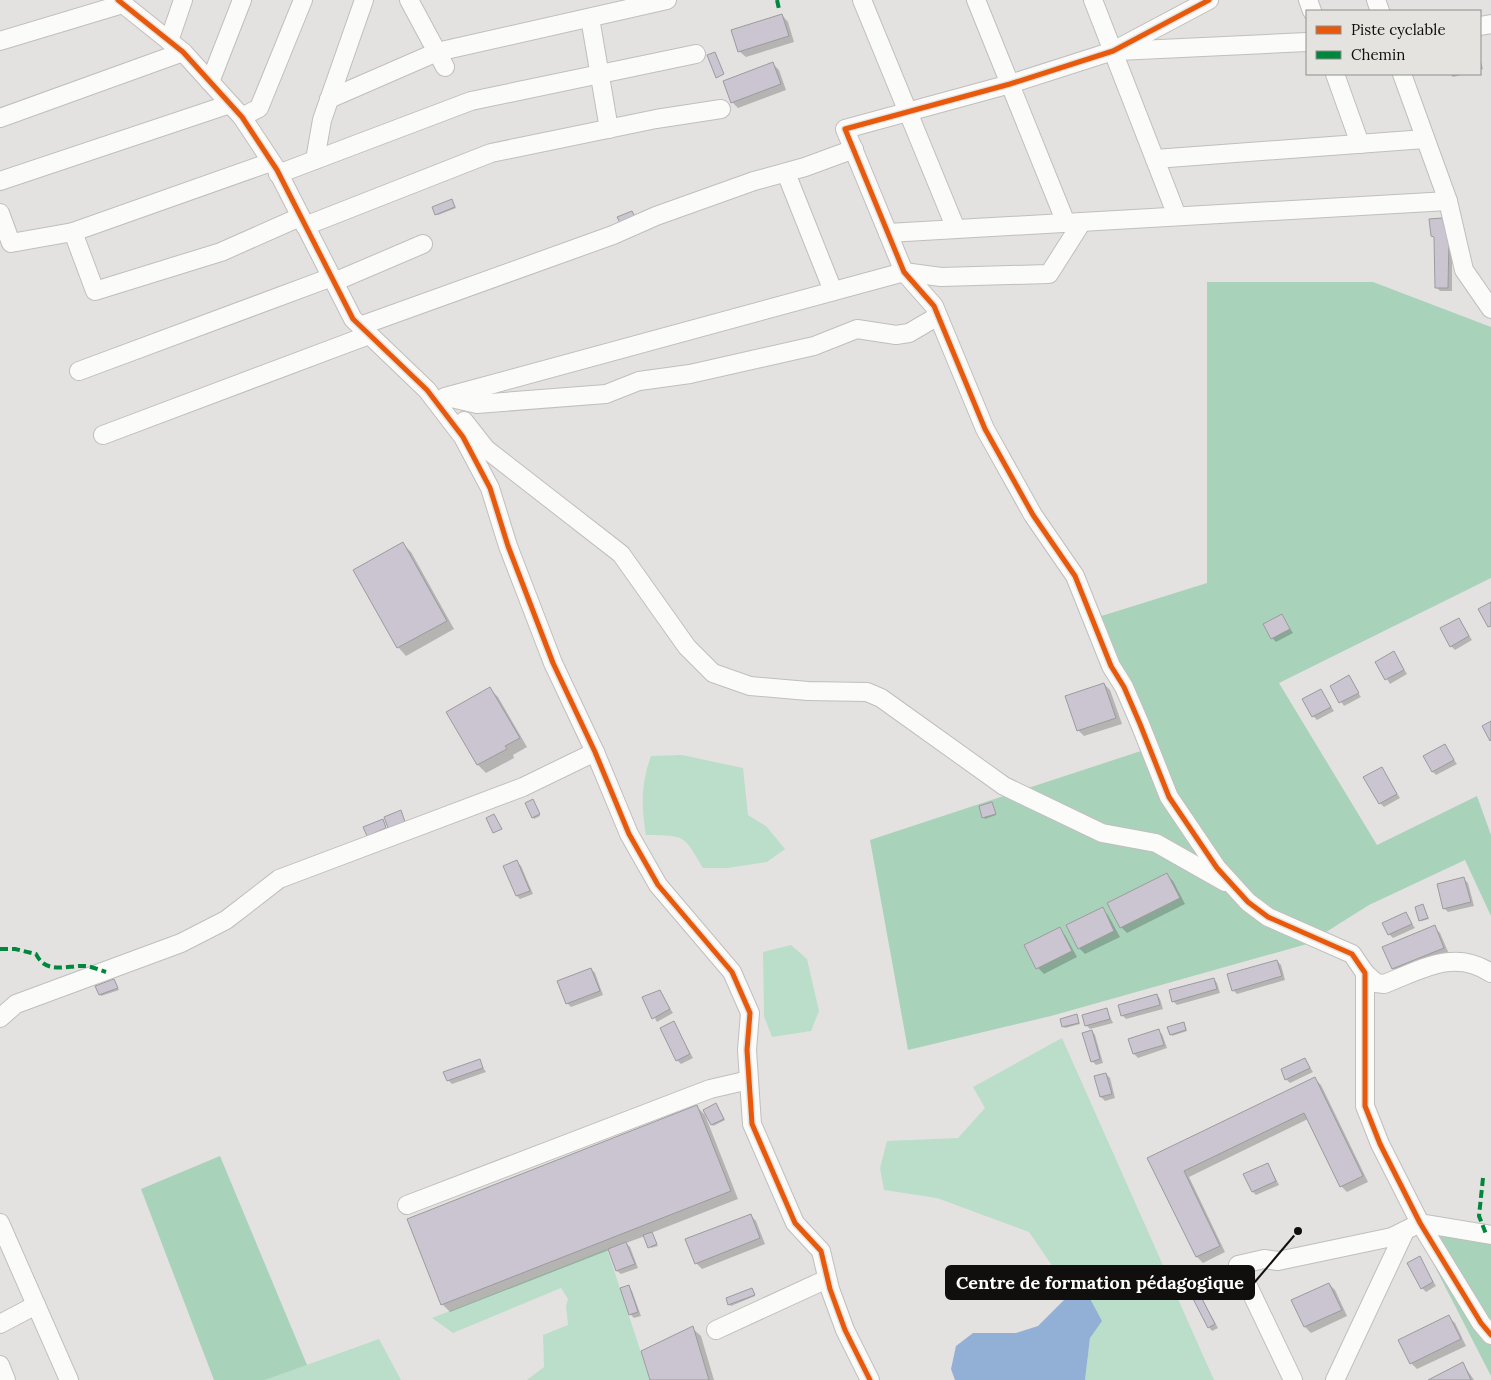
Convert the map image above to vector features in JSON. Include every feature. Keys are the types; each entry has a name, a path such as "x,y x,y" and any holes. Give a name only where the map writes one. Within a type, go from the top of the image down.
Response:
{"street":[{"path":"176,46 183,0"},
{"path":"210,82 242,0"},
{"path":"0,182 236,110 259,108 303,0"},
{"path":"315,160 322,120 364,0"},
{"path":"409,0 441,59"},
{"path":"329,99 441,59 590,18 667,0"},
{"path":"862,0 956,229"},
{"path":"976,0 1010,84 1074,222"},
{"path":"1093,0 1177,216"},
{"path":"1209,0 1113,51 1010,84 845,129 904,272 934,306 985,430 1033,515 1074,576 1111,666 1124,687 1140,724 1169,797 1217,868 1248,902 1268,918 1352,954 1365,973 1376,983 1384,984 1446,961 1461,960 1482,967 1491,973"},
{"path":"0,41 122,1 176,46 236,110 274,168 353,319 427,390 463,437 490,488 508,546 554,663 595,752 629,834 658,885 732,972 750,1013 747,1050 752,1124 795,1224 820,1251 827,1279 845,1330 870,1380"},
{"path":"590,18 609,129"},
{"path":"1113,51 1306,42"},
{"path":"0,118 176,46"},
{"path":"0,213 11,243 73,232 274,168 315,160 471,101 696,54"},
{"path":"1335,75 1360,144"},
{"path":"1402,75 1448,201 1464,270 1491,309"},
{"path":"73,232 95,290 221,252 491,154 609,129 721,109"},
{"path":"1155,159 1426,139"},
{"path":"103,435 364,330 613,235 656,216 754,181 786,173 854,149"},
{"path":"786,173 833,291"},
{"path":"888,233 1448,201"},
{"path":"445,397 904,272 941,277 1049,274 1074,222"},
{"path":"80,371 333,280 423,244"},
{"path":"445,397 484,404 606,394 639,381 690,374 814,346 857,329 896,335 909,333 938,316"},
{"path":"382,348 427,377 486,449 621,554 687,647 713,673 750,686 808,691 867,692 881,698 1004,786 1102,833 1156,843 1234,888"},
{"path":"0,1018 16,1004 181,943 226,920 279,879 523,787 595,752"},
{"path":"1365,973 1365,1106 1413,1227 1491,1335"},
{"path":"407,1205 710,1089 749,1080"},
{"path":"0,1223 69,1380"},
{"path":"1293,1380 1238,1265 1264,1258 1279,1248 1395,1227 1491,1235"},
{"path":"1335,1380 1413,1227"},
{"path":"716,1330 827,1279"},
{"path":"0,1324 36,1305"},
{"path":"0,1365 6,1380"}],"green space":[{"path":"1207,282 1373,282 1491,327 1491,578 1279,683 1377,845 1477,796 1491,835 1491,916 1465,860 1369,905 1307,944 1051,1016 908,1050 870,840 1150,748 1092,619 1207,583"},
{"path":"682,755 743,768 748,815 767,827 785,849 767,862 727,868 703,868 687,843 682,839 669,836 646,835 643,795 645,776 651,756"},
{"path":"791,945 807,959 819,1011 811,1031 772,1037 764,1016 763,952"},
{"path":"1062,1038 1214,1380 1085,1380 1090,1338 1088,1295 1053,1267 1029,1232 937,1198 884,1190 880,1168 887,1141 958,1138 985,1108 973,1087"},
{"path":"220,1156 307,1365 265,1380 214,1380 141,1189"},
{"path":"1414,1226 1491,1235 1491,1376"},
{"path":"607,1249 650,1380 527,1380 544,1367 543,1335 568,1325 566,1306 568,1299 561,1288 453,1333 432,1318"},
{"path":"379,1339 401,1380 265,1380"}],"water":[{"path":"1088,1295 1102,1321 1090,1338 1085,1380 955,1380 951,1369 956,1346 973,1333 1016,1333 1038,1326 1068,1296"}],"building":[{"path":"782,14 789,36 738,52 731,30"},
{"path":"715,52 724,74 716,78 707,55"},
{"path":"773,62 781,84 731,103 723,81"},
{"path":"452,199 455,207 435,215 432,207"},
{"path":"632,211 636,219 621,225 617,217"},
{"path":"1442,218 1449,241 1448,288 1435,288 1434,237 1431,236 1429,219"},
{"path":"403,542 447,621 397,648 353,570"},
{"path":"1491,602 1491,626 1488,627 1478,609"},
{"path":"1282,614 1290,629 1271,639 1263,624"},
{"path":"1459,618 1469,636 1450,647 1440,628"},
{"path":"1394,651 1404,670 1385,680 1375,662"},
{"path":"1349,675 1359,693 1339,703 1330,686"},
{"path":"1104,683 1116,718 1077,731 1065,696"},
{"path":"490,687 520,738 505,746 507,749 477,765 446,712"},
{"path":"1321,689 1331,707 1312,717 1302,699"},
{"path":"1491,721 1491,740 1490,741 1482,726"},
{"path":"1445,744 1454,760 1432,772 1423,756"},
{"path":"1382,767 1397,794 1379,804 1363,777"},
{"path":"533,799 540,814 532,818 525,803"},
{"path":"992,802 996,814 982,818 979,806"},
{"path":"401,810 405,822 388,828 384,817"},
{"path":"494,814 502,829 493,833 486,818"},
{"path":"383,819 386,828 367,836 363,827"},
{"path":"517,860 530,891 516,896 503,866"},
{"path":"1167,873 1180,898 1120,928 1107,903"},
{"path":"1464,877 1471,902 1443,909 1437,884"},
{"path":"1423,904 1428,918 1419,921 1415,907"},
{"path":"1103,907 1114,931 1078,949 1066,925"},
{"path":"1406,912 1412,924 1388,935 1382,923"},
{"path":"1435,925 1444,948 1392,969 1382,947"},
{"path":"1060,927 1072,951 1036,969 1024,945"},
{"path":"1277,960 1282,976 1232,991 1227,974"},
{"path":"591,968 600,991 566,1004 557,981"},
{"path":"1214,978 1217,989 1172,1002 1169,990"},
{"path":"114,979 118,988 99,995 95,986"},
{"path":"660,990 670,1009 652,1019 642,997"},
{"path":"1157,994 1160,1005 1121,1016 1118,1005"},
{"path":"1107,1008 1110,1019 1085,1026 1082,1015"},
{"path":"1077,1014 1079,1023 1062,1027 1060,1019"},
{"path":"674,1021 690,1054 676,1061 660,1028"},
{"path":"1184,1022 1186,1030 1170,1035 1167,1027"},
{"path":"1159,1029 1164,1045 1133,1054 1128,1039"},
{"path":"1092,1030 1100,1059 1091,1062 1082,1033"},
{"path":"1305,1058 1310,1068 1285,1080 1281,1069"},
{"path":"480,1059 483,1068 447,1081 443,1072"},
{"path":"1106,1073 1112,1094 1100,1097 1094,1076"},
{"path":"1315,1077 1363,1176 1340,1187 1304,1113 1184,1171 1220,1246 1196,1257 1147,1158"},
{"path":"716,1103 724,1119 711,1125 703,1110"},
{"path":"697,1105 731,1191 441,1305 407,1219"},
{"path":"1268,1163 1276,1181 1252,1192 1243,1174"},
{"path":"751,1214 760,1238 695,1264 685,1239"},
{"path":"652,1232 657,1244 648,1248 643,1235"},
{"path":"626,1242 635,1264 616,1271 608,1249"},
{"path":"1420,1256 1433,1282 1421,1289 1407,1263"},
{"path":"1329,1283 1342,1310 1304,1327 1291,1300"},
{"path":"629,1285 638,1312 629,1315 620,1288"},
{"path":"1196,1287 1215,1324 1208,1328 1189,1291"},
{"path":"752,1288 755,1295 728,1305 726,1298"},
{"path":"1449,1315 1461,1339 1410,1364 1398,1340"},
{"path":"693,1326 709,1380 650,1380 641,1351"},
{"path":"1463,1362 1471,1380 1428,1380"}],"marked path":[{"path":"777,0 779,9"},
{"path":"0,949 15,949 36,954 40,961 51,967 86,966 106,972"},
{"path":"1483,1178 1479,1216 1486,1234"}],"cycle path":[{"path":"118,0 183,52 242,117 277,170 353,319 427,390 463,437 490,488 508,546 553,663 595,752 629,834 658,885 732,972 750,1013 747,1050 752,1124 795,1223 821,1251 830,1289 845,1330 870,1380"},
{"path":"1209,0 1113,51 1010,84 845,129 904,272 934,306 985,429 1033,515 1075,576 1111,666 1124,687 1169,797 1217,868 1248,902 1268,917 1352,954 1365,973 1365,1106 1380,1144 1420,1223 1481,1323 1491,1335"}],"place":[{"name":"Centre de formation pédagogique","path":"1298,1231"}]}
